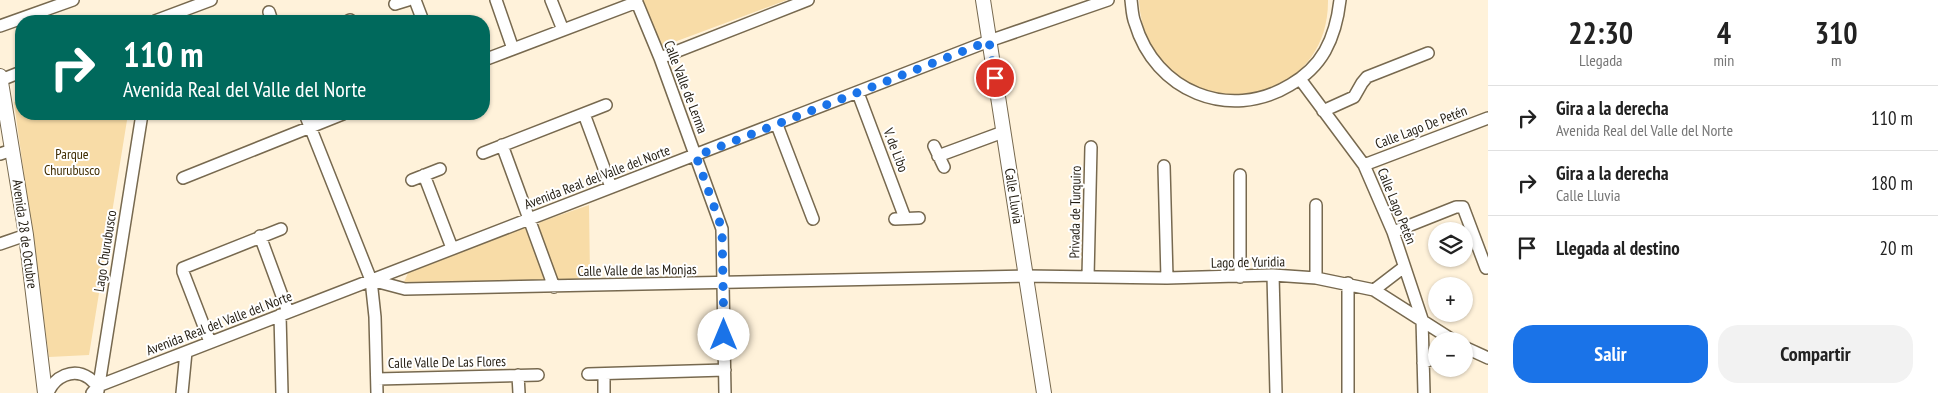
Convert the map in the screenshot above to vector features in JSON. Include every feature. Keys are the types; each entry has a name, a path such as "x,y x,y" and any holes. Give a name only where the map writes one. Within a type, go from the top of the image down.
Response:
{"street":[{"path":"31,15 73,0"},
{"path":"171,15 210,0"},
{"path":"395,4 408,0"},
{"path":"415,0 421,15"},
{"path":"496,0 513,49"},
{"path":"551,0 563,30"},
{"path":"660,58 808,0"},
{"name":"Calle Lluvia","path":"982,0 1044,393"},
{"name":"Avenida Real del Valle del Norte","path":"96,391 210,342 529,218 777,125 989,41 1108,0"},
{"path":"1132,0 1134,21 1140,38 1158,67 1178,84 1201,96 1227,101 1253,100 1278,93 1300,80 1324,52 1338,18 1340,0"},
{"path":"490,58 636,1"},
{"name":"Calle Valle de Lerma","path":"636,1 660,58 722,229 725,393"},
{"path":"0,26 15,21"},
{"path":"1323,111 1354,98 1367,77 1428,53"},
{"path":"1,80 15,74"},
{"name":"Avenida 28 de Octubre","path":"0,76 6,152 26,235 47,393"},
{"name":"Calle Lago Petén","path":"1300,80 1364,165 1393,232 1422,319 1424,393"},
{"name":"V. de Libo","path":"858,93 900,219 919,218"},
{"path":"483,153 606,106"},
{"path":"584,114 611,187"},
{"name":"Calle Lago De Petén","path":"1364,165 1488,118"},
{"name":"Lago Churubusco","path":"96,391 141,120"},
{"path":"308,120 370,280 375,317 377,393"},
{"path":"183,178 326,120"},
{"path":"777,125 812,219"},
{"path":"944,167 936,151 1004,132"},
{"path":"502,145 554,287"},
{"name":"Privada de Turquiro","path":"1088,277 1091,147"},
{"path":"1164,166 1167,278"},
{"path":"412,180 440,169"},
{"path":"424,175 452,248"},
{"path":"1240,176 1240,277"},
{"path":"1316,205 1316,278"},
{"path":"1393,232 1463,207 1486,268"},
{"path":"210,342 183,268 281,229"},
{"path":"0,244 26,235"},
{"path":"260,236 284,314 282,393"},
{"path":"1374,290 1404,267"},
{"path":"1273,275 1276,393"},
{"name":"Lago de Yuridia","path":"1026,276 1167,278 1273,275 1316,278 1348,283 1374,290 1441,332"},
{"name":"Calle Valle de las Monjas","path":"370,280 404,290 1026,276"},
{"path":"1348,283 1348,393"},
{"path":"1473,351 1488,358"},
{"path":"182,393 186,352"},
{"path":"1423,363 1428,361"},
{"path":"588,374 725,370"},
{"path":"47,393 61,376 75,373 88,377 96,391"},
{"path":"604,374 604,393"},
{"name":"Calle Valle De Las Flores","path":"518,375 519,393"},
{"name":"Calle Valle De Las Flores","path":"377,379 538,375"}],"green space":[{"path":"643,0 787,0 661,47"},
{"path":"1139,0 1328,0 1320,41 1300,70 1270,88 1236,95 1202,89 1172,72 1149,42"},
{"name":"Parque Churubusco","path":"16,120 127,120 89,355 49,357"},
{"path":"589,205 590,277 557,281 538,226 540,222"},
{"path":"527,227 546,281 404,282 408,273"}],"route":[{"path":"724,335 724,242 722,229 696,156 989,41 995,78"}]}
